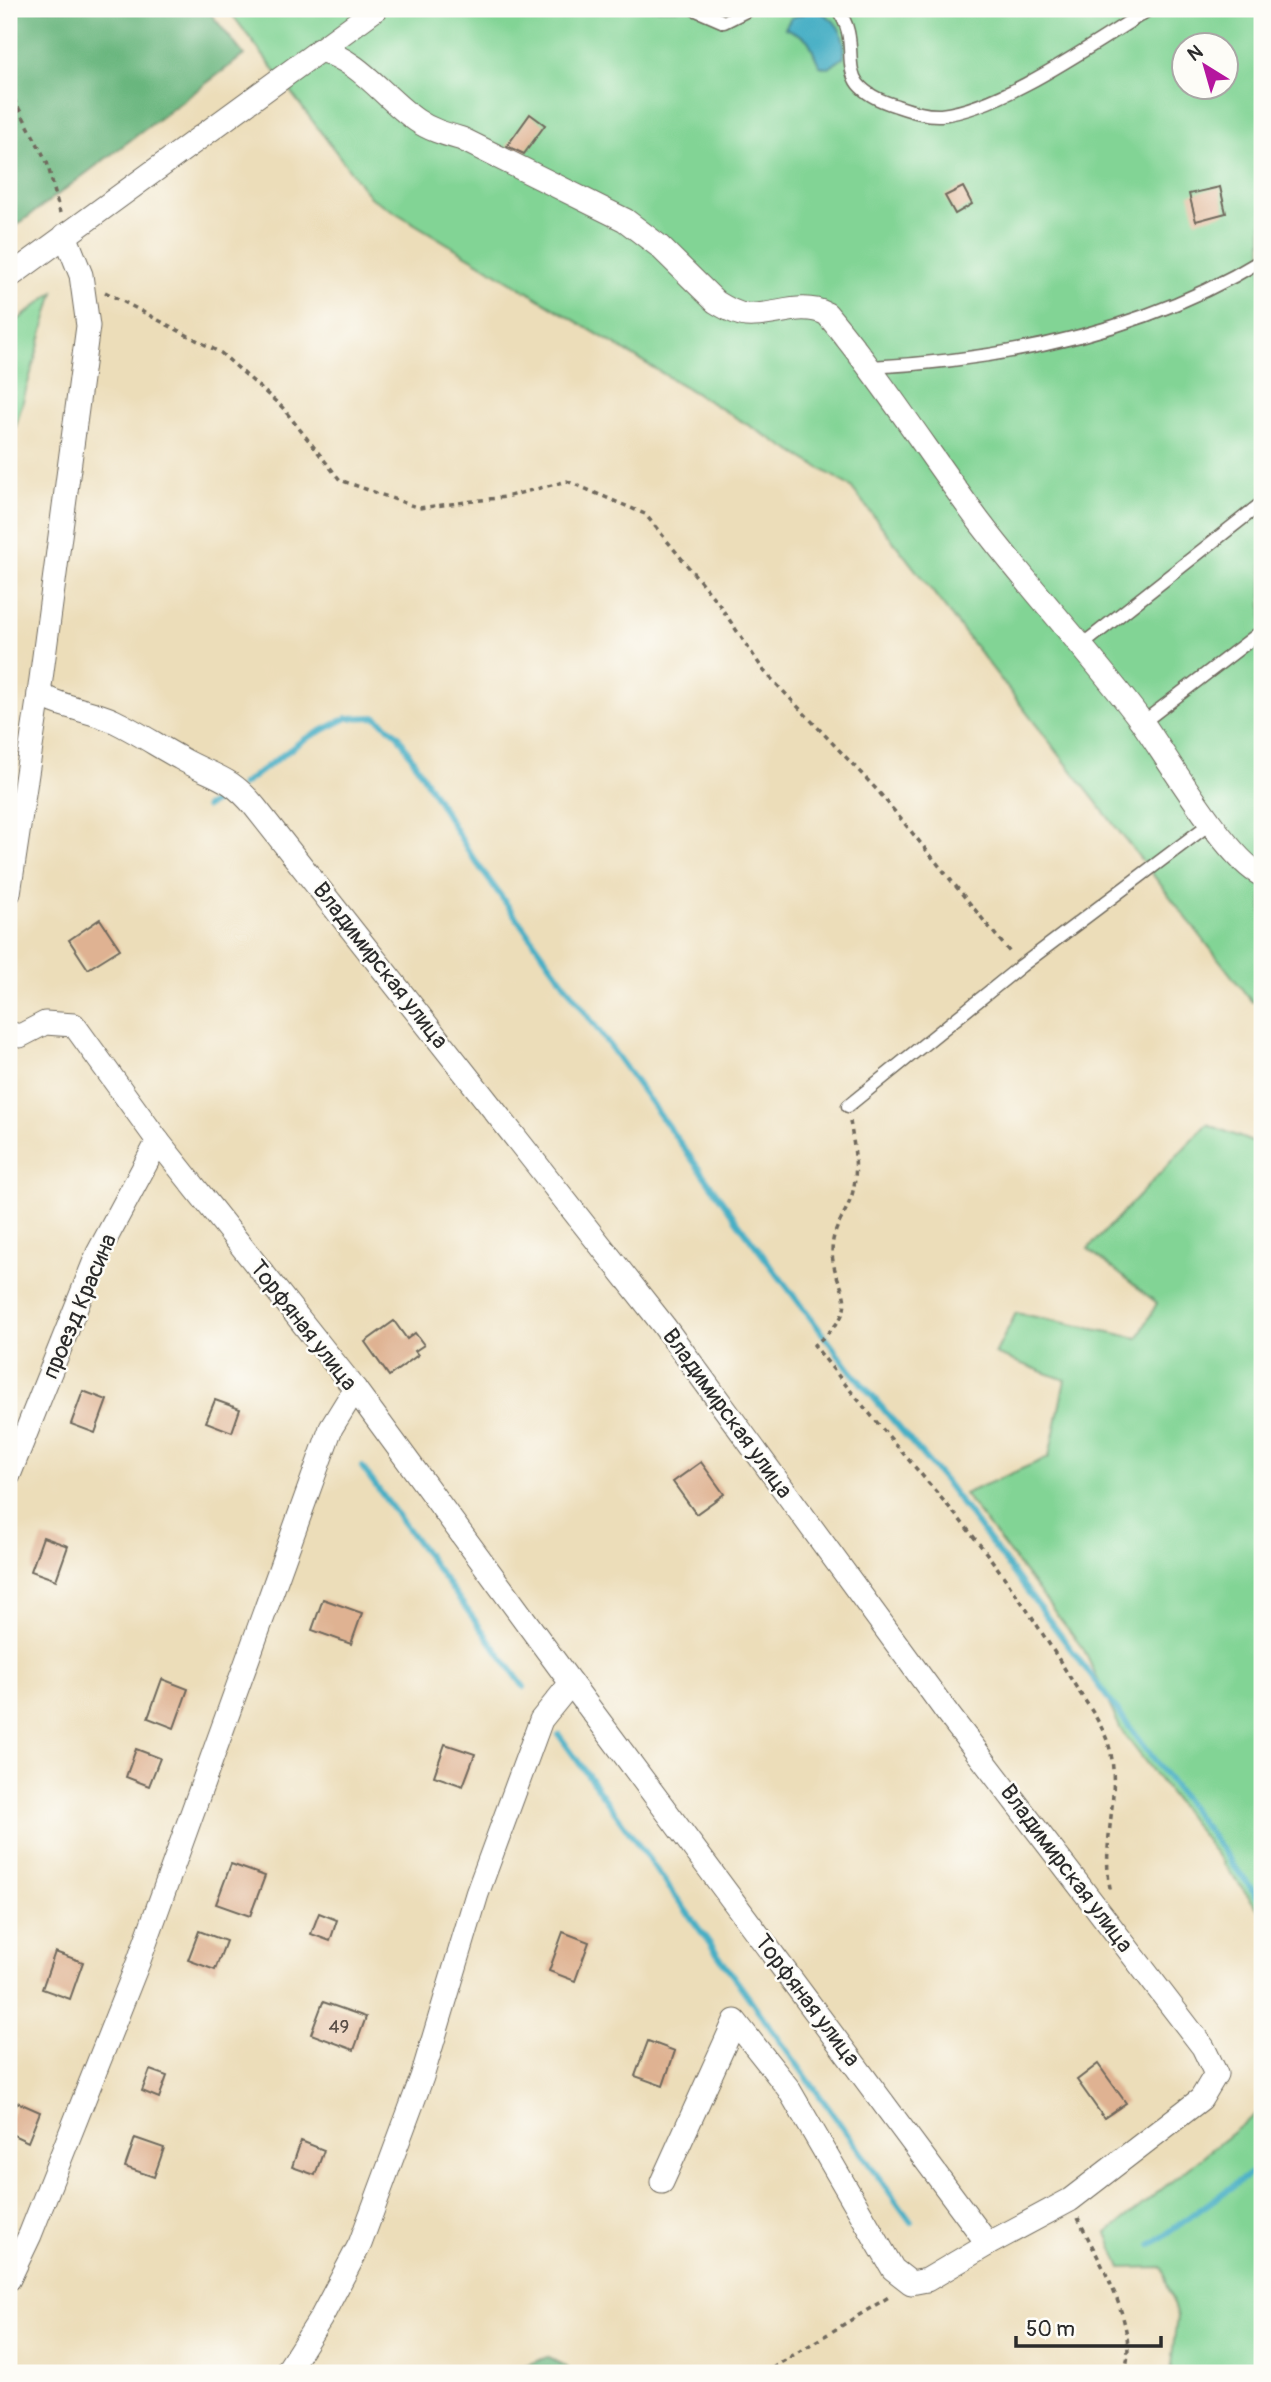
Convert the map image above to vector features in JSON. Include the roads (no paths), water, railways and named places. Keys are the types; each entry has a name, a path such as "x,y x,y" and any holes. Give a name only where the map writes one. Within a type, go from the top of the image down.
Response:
{"street":[{"path":"9,277 376,9"},
{"path":"319,50 338,55 415,119 435,131 462,139 625,220 659,246 716,302 727,309 745,315 815,308 827,314 871,367 979,520 1142,723 1212,822 1250,870 1262,875"},
{"path":"9,893 39,694 88,326 80,275 65,235"},
{"name":"Владимирская улица","path":"39,694 52,702 115,722 239,787 664,1326 948,1714 1203,2047 1216,2074 1201,2099 1070,2200 988,2244"},
{"name":"Торфяная улица","path":"9,1033 20,1036 45,1023 74,1025 158,1141 355,1389 988,2244"},
{"name":"проезд Красина","path":"9,1475 98,1253 158,1141"},
{"path":"9,2279 30,2235 138,1963 331,1428 355,1389"},
{"path":"286,2373 321,2318 360,2244 422,2077 477,1894 541,1720 571,1683"},
{"path":"662,2182 735,2021 788,2088 893,2269 911,2283 927,2280 988,2244"}],"lane":[{"path":"694,9 723,22 750,9"},
{"path":"837,9 850,33 852,74 859,85 879,100 919,113 940,115 987,102 1150,9"},
{"path":"871,367 1079,338 1126,323 1234,277 1262,260"},
{"path":"1082,645 1262,503"},
{"path":"1142,723 1262,631"},
{"path":"848,1106 1021,966 1212,822"}],"water":[{"path":"813,10 833,21 844,41 844,57 829,68 820,66 810,43 803,36 785,28 791,18"}],"waterway":[{"path":"242,785 303,740 347,718 376,717 398,735 471,855 739,1224 851,1371 946,1483 1262,1903"},
{"path":"206,807 233,791"},
{"path":"362,1467 524,1687"},
{"path":"559,1735 911,2222"},
{"path":"1151,2245 1262,2165"}]}
